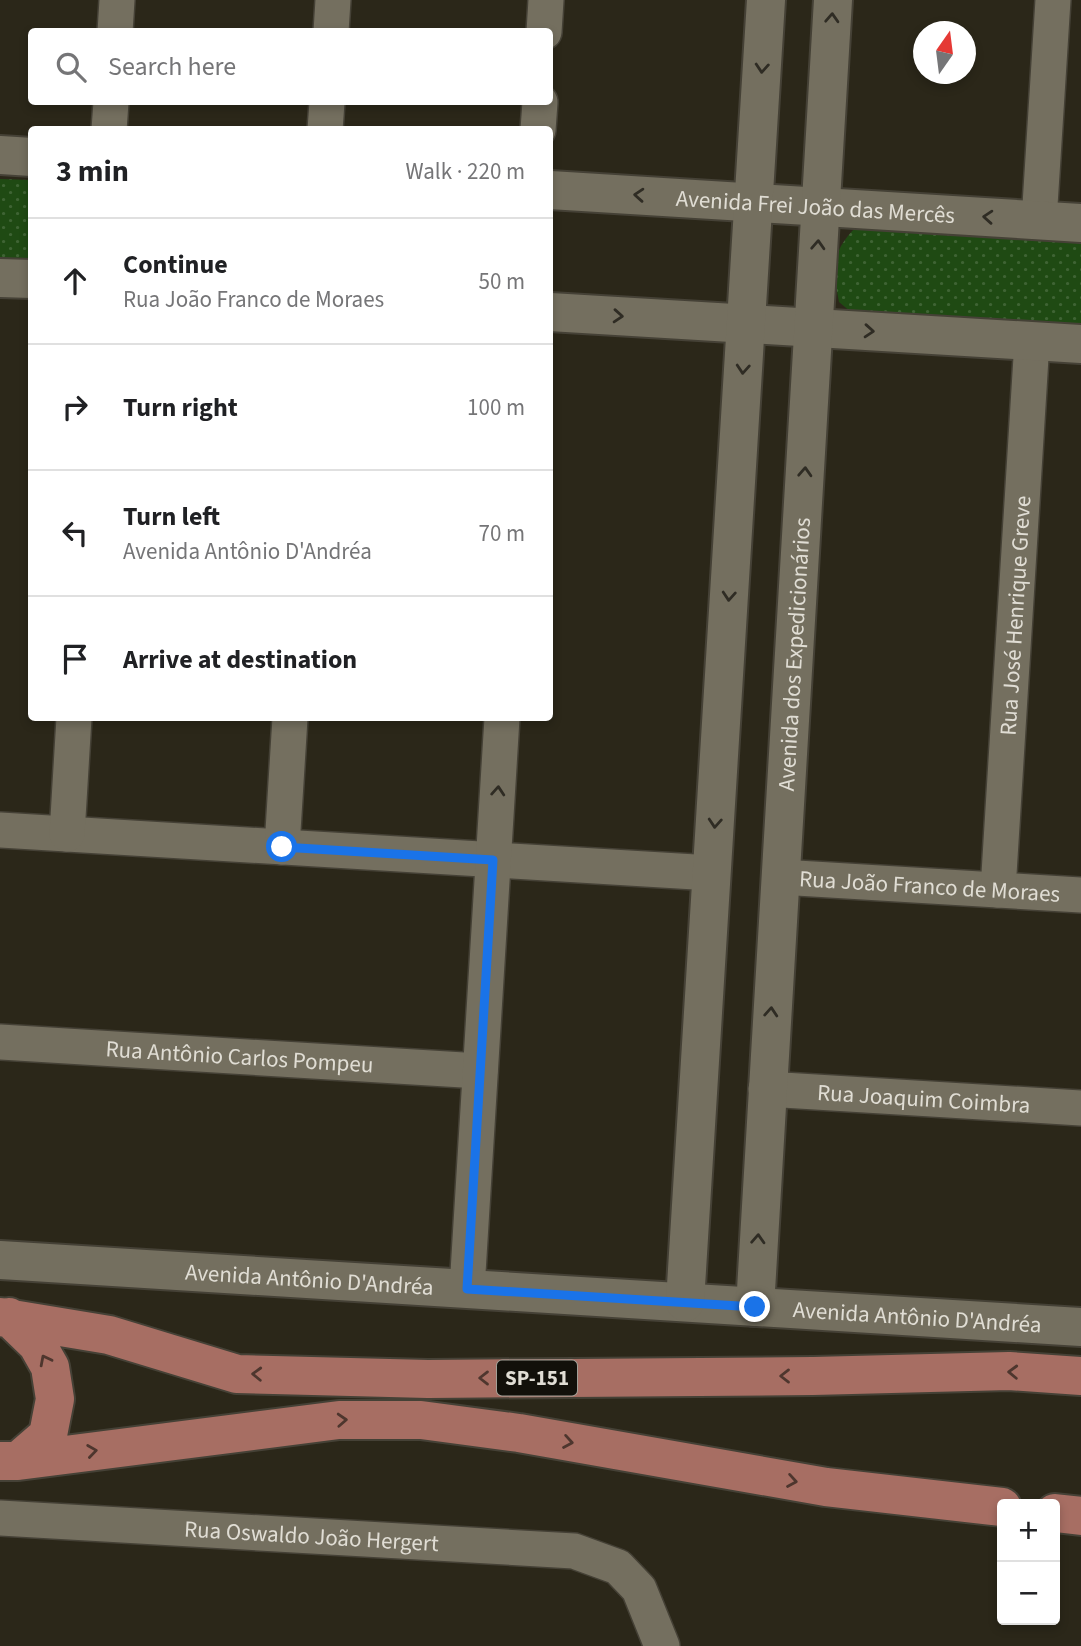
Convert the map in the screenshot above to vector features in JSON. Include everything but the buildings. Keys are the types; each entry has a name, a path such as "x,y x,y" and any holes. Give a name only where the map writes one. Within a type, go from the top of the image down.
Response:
{"main road":[{"name":"SP-151","path":"4,1317 109,1335 237,1374 428,1379 813,1376 1009,1371 1081,1376"},
{"path":"4,1317 37,1344 50,1367 55,1399 48,1435 9,1461"},
{"path":"9,1461 339,1420 421,1420 519,1433 826,1487 997,1506"},
{"path":"1060,1514 1081,1516"}],"street":[{"path":"115,28 117,0"},
{"path":"331,28 333,0"},
{"path":"544,28 546,0"},
{"path":"685,1302 766,0"},
{"name":"Avenida dos Expedicionários","path":"755,1307 833,0"},
{"path":"1040,220 1053,0"},
{"path":"109,126 111,105"},
{"path":"325,126 327,105"},
{"path":"538,126 540,105"},
{"path":"0,155 28,157"},
{"name":"Avenida Frei João das Mercês","path":"553,190 1081,223"},
{"path":"0,278 28,279"},
{"path":"553,312 1081,344"},
{"name":"Rua José Henrique Greve","path":"998,890 1032,341"},
{"path":"67,834 74,721"},
{"path":"282,847 290,721"},
{"path":"467,1289 502,721"},
{"path":"0,830 712,873"},
{"name":"Rua João Franco de Moraes","path":"780,877 1081,895"},
{"name":"Rua Antônio Carlos Pompeu","path":"0,1042 480,1071"},
{"name":"Rua Joaquim Coimbra","path":"766,1089 1081,1108"},
{"name":"Avenida Antônio D'Andréa","path":"0,1260 1081,1327"},
{"name":"Rua Oswaldo João Hergert","path":"0,1518 574,1551 618,1567 639,1589 662,1646"}],"green space":[{"path":"0,179 28,180 28,260 0,258"},
{"path":"855,228 1081,243 1081,330 857,317 839,302 835,280 837,254"}],"route":[{"path":"282,847 493,860 467,1289 755,1307"}]}
